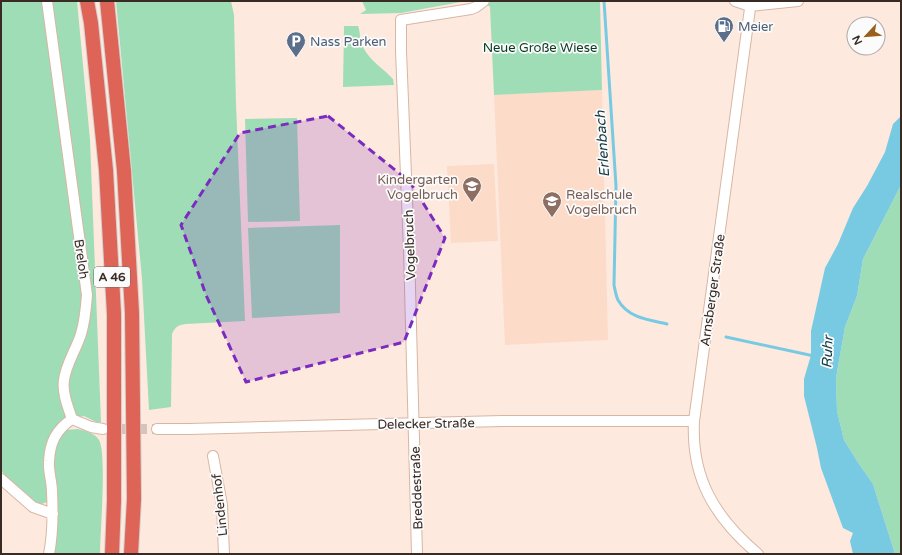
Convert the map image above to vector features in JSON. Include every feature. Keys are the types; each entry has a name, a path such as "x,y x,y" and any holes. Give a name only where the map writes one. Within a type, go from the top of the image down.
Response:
{"highway":[{"name":"A 46","path":"87,1 91,23 106,170 114,314 114,500 112,554"},
{"name":"A 46","path":"107,1 124,171 132,313 134,499 131,554"}],"street":[{"name":"Breloh","path":"47,1 87,295 81,334 67,367 64,381 64,392 72,419"},
{"name":"Vogelbruch","path":"414,423 401,20 471,9 484,1"},
{"path":"735,1 750,4 798,1"},
{"name":"Arnsberger Straße","path":"750,4 694,421 694,445 700,475 708,495 718,513 727,524 758,554"},
{"path":"49,554 53,514 52,487 48,462 51,444 57,431 72,419 91,427 103,429"},
{"name":"Delecker Straße","path":"157,429 502,421 694,421"},
{"name":"Breddestraße","path":"414,423 417,554"},
{"name":"Lindenhof","path":"213,456 222,505 224,554"},
{"path":"1,479 33,507 53,514"}],"highlighted area":[{"path":"328,116 410,182 445,238 404,342 246,382 206,295 181,225 240,133"}],"shaded area":[{"name":"Realschule Vogelbruch","path":"602,90 608,340 505,345 494,95"},
{"name":"Kindergarten Vogelbruch","path":"494,164 498,241 451,243 447,166"}],"green space":[{"path":"1,1 77,1 90,140 101,422 96,422 84,416 60,421 52,434 49,499 47,502 39,505 31,501 19,491 1,471"},
{"path":"116,1 231,1 234,15 245,321 186,324 176,328 172,334 171,407 149,410 142,279"},
{"path":"362,1 466,1 401,13 360,14 366,10"},
{"name":"Neue Große Wiese","path":"483,1 600,1 602,90 494,95 490,7"},
{"path":"344,26 358,26 361,42 366,52 393,79 394,85 343,87"},
{"path":"297,118 300,221 248,222 245,119"},
{"path":"901,185 901,554 895,554 873,484 844,440 837,411 836,378 845,327 857,296 863,259"},
{"path":"340,225 340,313 252,318 248,228"},
{"path":"78,429 95,436 99,440 101,448 103,477 100,554 51,554 57,521 58,491 52,455 56,439 66,430"}],"water":[{"name":"Ruhr","path":"901,116 901,185 863,259 857,296 845,327 836,378 837,411 844,440 873,484 895,554 853,554 850,541 853,533 843,528 821,468 804,396 804,379 811,355 811,331 825,268 838,244 853,208 867,186 885,152 893,124"}],"waterway":[{"name":"Erlenbach","path":"604,1 616,186 614,285 618,300 627,311 646,319 667,324"},
{"name":"Ruhr","path":"726,337 814,356"}],"tunnel":[{"path":"107,429 157,429"}],"place":[{"name":"Meier","path":"724,43"},
{"name":"Nass Parken","path":"296,58"},
{"name":"Kindergarten Vogelbruch","path":"472,203"},
{"name":"Realschule Vogelbruch","path":"552,218"}]}
